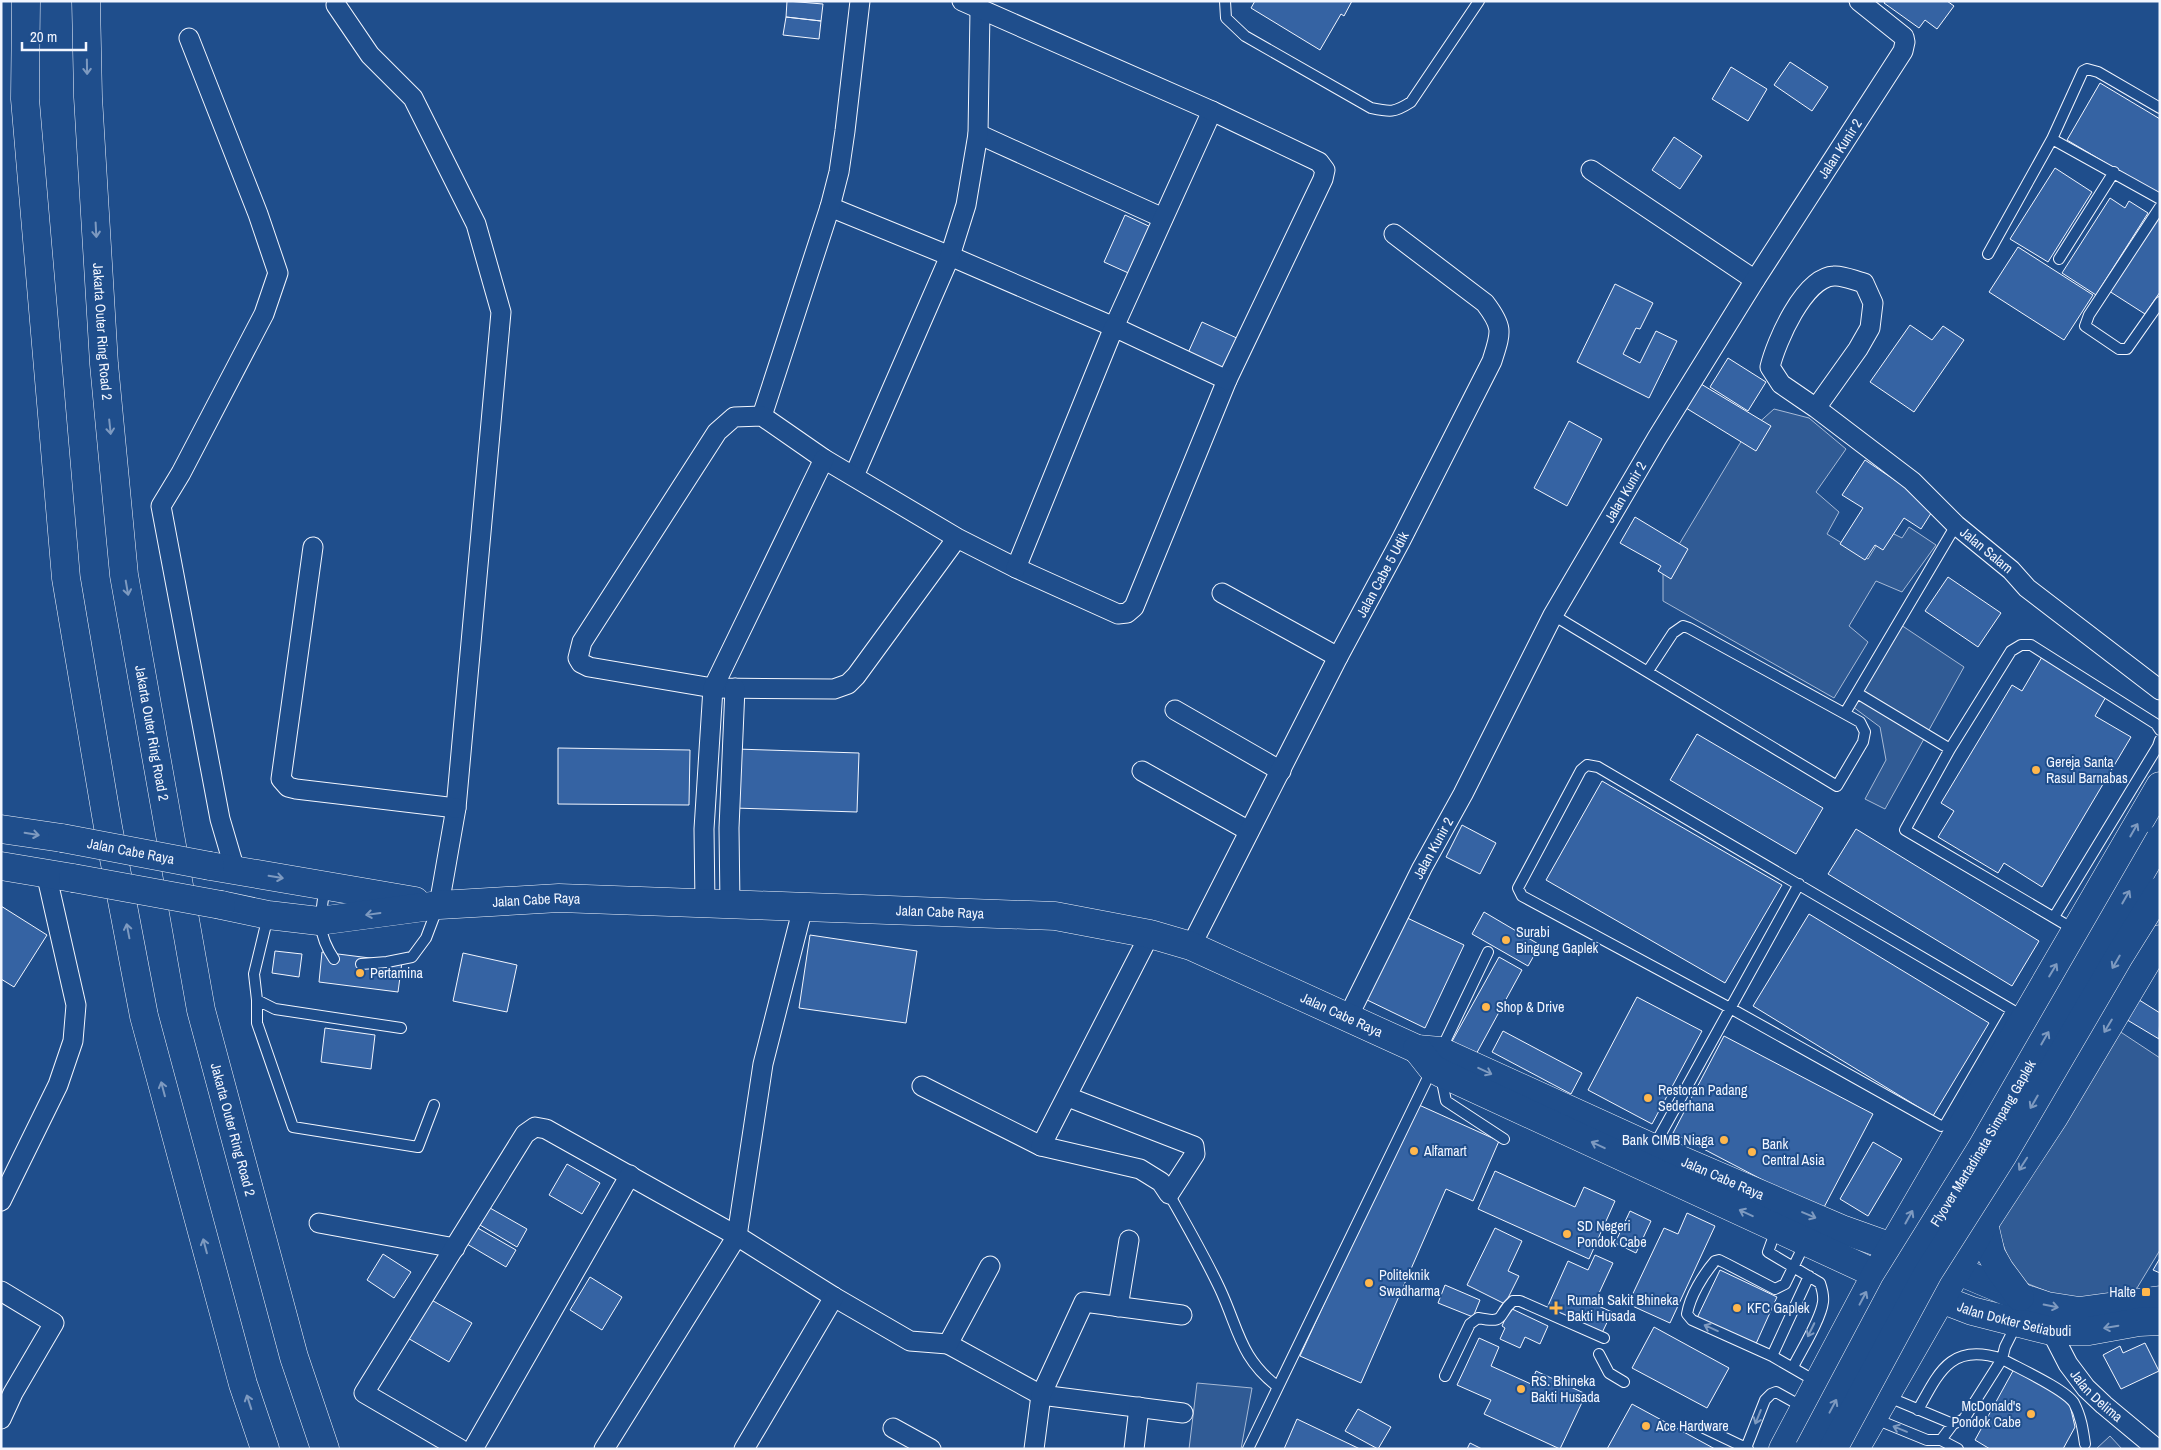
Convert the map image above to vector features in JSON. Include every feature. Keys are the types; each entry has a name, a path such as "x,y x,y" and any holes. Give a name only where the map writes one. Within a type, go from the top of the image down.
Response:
{"main road":[{"path":"26,1 25,99 66,578 108,828 144,1016 243,1384 265,1449"},
{"name":"Jakarta Outer Ring Road 2","path":"86,1 88,97 104,364 124,575 201,1010 294,1357 325,1449"},
{"path":"1783,1449 1876,1274 1926,1186 2065,924 2160,786"},
{"name":"Jalan Cabe Raya","path":"1,829 62,838 438,905"},
{"name":"Flyover Martadinata Simpang Gaplek","path":"1809,1449 1894,1289 1981,1149 2160,839"},
{"name":"Jalan Cabe Raya","path":"1,866 268,915 319,922 438,905 559,898 1055,916 1150,934 1191,946 1348,1017 1432,1060 1677,1177 1777,1228 1876,1274"},
{"name":"Flyover Martadinata Simpang Gaplek","path":"1833,1449 1928,1273 2003,1155 2120,955 2160,891"},
{"path":"1855,1449 1956,1270 2054,1117 2160,939"},
{"name":"Jalan Cabe Raya","path":"1432,1060 1653,1148 1677,1177 1892,1247"},
{"path":"1926,1186 1941,1204 1954,1212 1984,1224"},
{"path":"1984,1224 1991,1254 2018,1310"},
{"name":"Jalan Dokter Setiabudi","path":"1892,1247 1956,1270 2051,1331 2089,1331 2139,1322 2160,1321"},
{"name":"Jalan Dokter Setiabudi","path":"1876,1274 1939,1300 1972,1311 2018,1310 2047,1306 2080,1311 2160,1300"},
{"path":"1848,1326 1861,1323 1871,1324 1886,1332 1895,1341 1906,1360"}],"street":[{"path":"762,416 830,207 839,172 860,1"},
{"path":"957,538 848,684 834,689 713,688 589,667 581,663 578,658 582,642 717,432 734,417 762,416 824,459 957,538 1016,568 1118,614 1127,613 1134,607 1227,380 1323,179 1325,170 1319,162 1212,111 962,1"},
{"name":"Jalan Kunir 2","path":"1348,1017 1422,868 1463,794 1553,616 1658,438 1755,280 1903,51 1904,37 1859,1"},
{"path":"336,5 370,55 413,98 476,224 501,312 456,808 438,905"},
{"path":"854,476 950,256 966,205 978,134 980,10"},
{"path":"189,38 258,214 278,272 264,314 182,473 161,506 220,819 223,868"},
{"path":"1016,568 1114,327 1212,111"},
{"path":"978,134 1162,218"},
{"path":"1591,170 1755,280"},
{"path":"830,207 950,256 1114,327 1227,380"},
{"name":"Jalan Cabe 5 Udik","path":"1191,946 1248,831 1401,540 1492,361 1500,333 1494,315 1485,303 1394,234"},
{"name":"Jalan Salam","path":"1816,408 1858,349 1870,328 1873,303 1864,283 1833,276 1812,285 1796,305 1773,355 1770,367 1781,384 1816,408 1912,481 1956,525 2011,570 2027,588 2160,690"},
{"path":"718,905 704,830 713,688 824,459"},
{"path":"313,547 281,779 288,787 296,789 456,808"},
{"path":"1222,593 1338,657"},
{"path":"718,905 729,828 735,688"},
{"path":"1175,710 1280,770"},
{"path":"1142,771 1248,831"},
{"path":"1,1201 58,1085 72,1041 76,1005 46,873"},
{"path":"604,1449 737,1236 763,1064 803,907"},
{"path":"1041,1146 1068,1097 1150,934"},
{"path":"922,1086 1041,1146 1140,1169 1161,1182 1169,1194 1195,1154 1194,1146 1068,1097"},
{"path":"460,1449 364,1392 529,1129 540,1127 630,1175 737,1236 834,1297 910,1341 948,1344 1041,1395 1183,1412"},
{"path":"473,1449 630,1175"},
{"path":"319,1223 455,1248"},
{"path":"1118,1307 1128,1240"},
{"path":"948,1344 990,1266"},
{"path":"1,1291 54,1323 13,1393 1,1419"},
{"path":"744,1449 834,1297"},
{"path":"1034,1449 1041,1395 1084,1302 1182,1315"},
{"name":"Jalan Delima","path":"2051,1331 2068,1364 2086,1388 2104,1405 2155,1440"},
{"path":"1134,1449 1139,1407"},
{"path":"893,1428 931,1449"}],"lane":[{"path":"1225,1 1226,18 1245,36 1371,108 1389,112 1398,111 1411,102 1479,1"},
{"path":"1988,254 2052,139 2080,75 2088,69 2098,72 2160,108"},
{"path":"2052,139 2160,199"},
{"path":"2058,258 2114,172"},
{"path":"2160,207 2089,315 2085,326 2119,349 2126,349 2160,302"},
{"path":"1845,713 1956,525"},
{"path":"1553,616 1648,671 1837,786 1863,742 1865,732 1860,722 1683,626 1673,633 1648,671"},
{"path":"2160,730 2156,724 2031,645 2021,645 2011,651 1950,749 1905,830 2065,924 2160,740"},
{"path":"1857,693 1950,749"},
{"path":"1587,765 1598,767 2018,1013 1945,1125 1942,1126 1730,1008 1522,896 1518,888 1521,879 1580,770 1587,765"},
{"path":"325,884 319,922 326,947 334,959"},
{"path":"1653,1148 1799,884"},
{"path":"361,964 387,962 412,957 426,938 438,905"},
{"path":"268,915 254,974 257,1023 293,1127 418,1147 434,1105"},
{"path":"1248,1449 1432,1060 1488,952"},
{"path":"257,1000 275,1009 401,1028"},
{"path":"1432,1060 1446,1101 1504,1139"},
{"path":"1169,1194 1213,1274 1251,1362 1278,1387"},
{"path":"1777,1228 1768,1252 1820,1283 1823,1291 1823,1303 1792,1368"},
{"path":"1806,1241 1785,1284 1775,1289 1719,1260 1715,1261 1708,1268 1689,1305 1687,1314 1692,1320 1772,1356 1818,1383"},
{"path":"1772,1356 1809,1276"},
{"path":"1445,1376 1470,1324 1478,1318 1498,1320 1513,1301 1520,1301 1604,1338"},
{"path":"1879,1407 1924,1445 1941,1440 1952,1424 1964,1420 2002,1359 2018,1310"},
{"path":"1599,1354 1609,1373 1624,1382"},
{"path":"1918,1410 1937,1376 1945,1366 1960,1356 1990,1355 2002,1359 2056,1389 2073,1402 2082,1425 2085,1444"},
{"path":"1704,1428 1747,1448 1765,1400 1770,1394 1776,1392 1805,1408"},
{"path":"1879,1407 1918,1410 1952,1424"},
{"path":"1941,1440 1958,1449"}],"shaded area":[{"path":"1774,409 1809,418 1846,449 1816,492 1839,512 1827,534 1868,559 1886,530 1902,538 1909,527 1936,545 1902,592 1876,581 1849,626 1868,642 1834,698 1663,601 1663,571 1745,435"},
{"path":"1901,625 1964,667 1885,809 1865,799 1886,760 1880,727 1853,707"},
{"path":"2116,1029 2160,1058 2160,1250 2137,1288 2107,1298 2071,1301 2021,1281 2011,1266 1996,1225"},
{"path":"1197,1383 1252,1388 1241,1449 1189,1449"},
{"path":"2110,1436 2122,1449 2096,1449"}],"building":[{"path":"787,1 823,4 821,21 786,17"},
{"path":"1255,1 1352,1 1344,16 1341,14 1320,50 1251,8"},
{"path":"1885,1 1947,1 1954,6 1937,29 1925,20 1919,28 1884,3"},
{"path":"786,17 821,21 819,39 783,35"},
{"path":"1790,62 1828,87 1812,111 1774,85"},
{"path":"1731,67 1767,89 1748,121 1712,99"},
{"path":"2100,83 2160,119 2160,195 2067,140"},
{"path":"1674,137 1702,156 1680,189 1652,170"},
{"path":"2055,168 2092,192 2048,262 2010,239"},
{"path":"2110,198 2125,208 2129,201 2148,213 2096,295 2062,273"},
{"path":"1125,215 1155,229 1135,276 1104,262"},
{"path":"2160,215 2160,292 2145,314 2109,291"},
{"path":"2018,247 2093,295 2064,340 1989,292"},
{"path":"1615,284 1653,303 1640,329 1636,328 1623,354 1640,363 1656,331 1677,341 1649,398 1577,362"},
{"path":"1202,322 1241,340 1228,371 1188,353"},
{"path":"1910,325 1932,340 1943,326 1964,340 1914,412 1870,382"},
{"path":"1728,358 1766,382 1748,411 1710,387"},
{"path":"1701,384 1771,426 1756,451 1686,408"},
{"path":"1569,421 1602,439 1567,506 1534,488"},
{"path":"1865,460 1935,507 1921,529 1904,518 1883,550 1875,545 1865,560 1840,544 1863,508 1842,495"},
{"path":"1635,517 1688,549 1671,579 1658,571 1661,566 1620,543"},
{"path":"1948,577 2001,613 1978,647 1925,611"},
{"name":"Gereja Santa Rasul Barnabas","path":"2042,657 2107,695 2095,716 2131,737 2042,887 2004,863 1998,873 1938,837 1954,811 1941,803 2012,685 2022,691"},
{"path":"1697,734 1823,808 1796,854 1670,780"},
{"path":"558,748 690,750 689,805 558,804"},
{"path":"736,749 859,753 857,812 734,808"},
{"path":"1602,781 1782,885 1725,983 1546,880"},
{"path":"1462,825 1496,843 1480,874 1446,857"},
{"path":"1856,829 2039,941 2012,986 1828,874"},
{"path":"1,906 47,935 14,987 1,979"},
{"name":"Surabi Bingung Gaplek","path":"1484,912 1540,945 1528,966 1472,934"},
{"path":"1809,914 1989,1023 1933,1116 1753,1006"},
{"path":"1401,915 1464,945 1425,1028 1361,997"},
{"path":"810,935 917,951 906,1023 799,1008"},
{"path":"275,951 302,954 299,977 272,973"},
{"path":"322,952 402,962 398,992 319,982"},
{"path":"463,953 517,965 507,1012 453,1001"},
{"name":"Shop & Drive","path":"1499,957 1522,970 1474,1058 1450,1045"},
{"path":"1637,997 1702,1031 1652,1124 1588,1090"},
{"path":"2136,998 2160,1013 2159,1039 2124,1018"},
{"path":"325,1028 375,1035 371,1069 321,1062"},
{"path":"1503,1031 1582,1073 1571,1094 1492,1052"},
{"path":"1724,1036 1873,1114 1822,1211 1673,1133"},
{"name":"Politeknik Swadharma","path":"1419,1105 1499,1141 1473,1201 1446,1189 1361,1383 1300,1356 1367,1211"},
{"path":"1873,1142 1902,1159 1868,1216 1840,1199"},
{"path":"567,1164 600,1183 582,1214 549,1195"},
{"name":"SD Negeri Pondok Cabe","path":"1495,1171 1575,1207 1584,1187 1615,1201 1589,1259 1478,1209"},
{"path":"490,1208 527,1229 517,1247 480,1225"},
{"path":"1630,1211 1651,1221 1636,1253 1615,1243"},
{"path":"1687,1213 1715,1226 1670,1323 1628,1304 1664,1228 1678,1234"},
{"path":"476,1227 516,1250 506,1267 467,1244"},
{"path":"1495,1228 1522,1241 1508,1271 1519,1276 1505,1304 1467,1285"},
{"path":"383,1254 411,1272 394,1298 367,1280"},
{"path":"1595,1255 1613,1263 1594,1304 1612,1312 1601,1335 1546,1310 1568,1261 1588,1270"},
{"path":"2160,1258 2160,1273 2153,1270"},
{"name":"KFC Gaplek","path":"1720,1270 1777,1297 1755,1346 1697,1318"},
{"path":"590,1277 622,1297 602,1330 570,1310"},
{"path":"1445,1285 1480,1300 1473,1317 1438,1303"},
{"path":"428,1298 472,1323 449,1362 406,1337"},
{"path":"1510,1308 1548,1326 1540,1344 1525,1337 1520,1348 1500,1339 1505,1328 1502,1326"},
{"path":"1654,1327 1729,1368 1707,1408 1632,1368"},
{"name":"RS. Bhineka Bakti Husada","path":"1479,1338 1499,1347 1491,1366 1531,1384 1536,1371 1586,1394 1560,1449 1484,1414 1491,1400 1457,1385"},
{"path":"2145,1343 2159,1371 2121,1389 2103,1355 2120,1346 2123,1353"},
{"name":"McDonald's Pondok Cabe","path":"2014,1369 2069,1401 2075,1427 2063,1449 1990,1449 1975,1440"},
{"name":"Ace Hardware","path":"1632,1404 1715,1449 1607,1449"},
{"path":"1358,1409 1391,1427 1378,1449 1345,1431"},
{"path":"1297,1419 1360,1449 1284,1449"},
{"path":"1470,1443 1482,1449 1467,1449"}],"place":[{"name":"Gereja Santa Rasul Barnabas","path":"2036,770"},
{"name":"Surabi Bingung Gaplek","path":"1506,940"},
{"name":"Pertamina","path":"360,973"},
{"name":"Shop & Drive","path":"1486,1007"},
{"name":"Restoran Padang Sederhana","path":"1648,1098"},
{"name":"Bank CIMB Niaga","path":"1724,1140"},
{"name":"Alfamart","path":"1414,1151"},
{"name":"Bank Central Asia","path":"1752,1152"},
{"name":"SD Negeri Pondok Cabe","path":"1567,1234"},
{"name":"Politeknik Swadharma","path":"1369,1283"},
{"name":"Halte","path":"2146,1292"},
{"name":"Rumah Sakit Bhineka Bakti Husada","path":"1556,1308"},
{"name":"KFC Gaplek","path":"1737,1308"},
{"name":"RS. Bhineka Bakti Husada","path":"1521,1389"},
{"name":"McDonald's Pondok Cabe","path":"2031,1414"},
{"name":"Ace Hardware","path":"1646,1426"}]}
